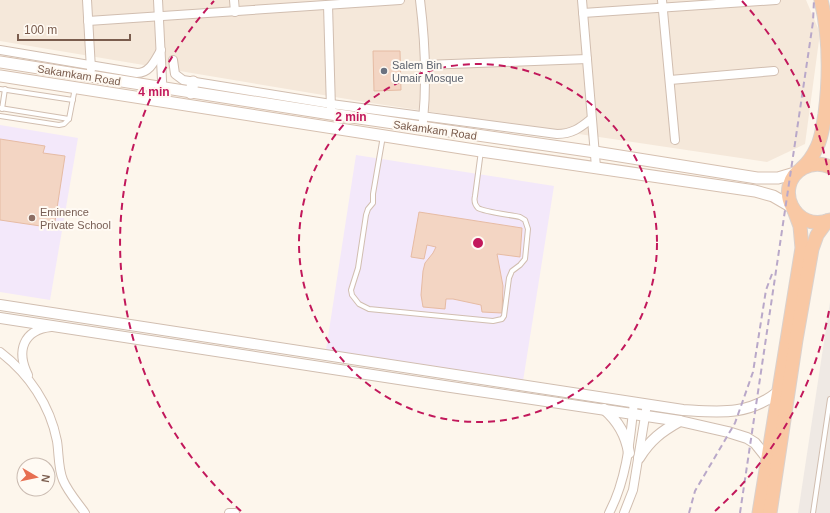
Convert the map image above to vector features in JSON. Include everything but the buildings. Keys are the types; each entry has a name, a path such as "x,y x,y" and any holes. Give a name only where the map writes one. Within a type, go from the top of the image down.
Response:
{"highway":[{"path":"759,513 802,248 800,226 789,200 789,188 793,177 811,158 818,146 826,106 829,72 829,45 821,0"},
{"path":"799,170 806,166 817,164 830,167"},
{"path":"793,209 807,221 818,223 829,220"},
{"path":"770,513 796,340 812,249 817,234 829,220"}],"main road":[{"name":"Sakamkam Road","path":"0,62 163,88 192,87 331,109 423,128 595,152 764,178 785,176 799,170"},
{"name":"Sakamkam Road","path":"0,76 164,100 481,151 762,192 774,196 793,209"}],"street":[{"path":"86,0 92,77"},
{"path":"158,0 164,100"},
{"path":"234,0 235,12"},
{"path":"88,21 235,12 300,4 328,5 400,0"},
{"path":"420,0 424,32 425,65 423,128"},
{"path":"582,0 596,167"},
{"path":"583,13 662,4 776,0"},
{"path":"662,4 675,140"},
{"path":"328,5 331,109 424,117 563,134 575,131 591,120"},
{"path":"0,50 140,73 150,68 161,50"},
{"path":"425,65 586,59"},
{"path":"173,60 174,71 177,77 192,87"},
{"path":"670,80 774,71"},
{"path":"0,305 683,410 711,412 739,411 760,405 778,392"},
{"path":"0,318 680,421 747,438 756,444 767,458"},
{"path":"59,327 36,331 31,334 24,344 22,356 26,373 44,405 54,428 62,479 85,513"},
{"path":"0,352 17,366 35,388"},
{"path":"609,513 615,502 625,474 629,453 634,402"},
{"path":"624,513 633,490 647,404"},
{"path":"604,409 618,423 622,430 628,445 629,453"},
{"path":"639,458 660,432 680,421"},
{"path":"229,513 235,513"}],"lane":[{"path":"0,116 59,125 64,124 69,119 76,87"},
{"path":"0,89 73,100"},
{"path":"5,89 1,108 69,119"},
{"path":"383,135 374,200 366,214 358,268 351,290 352,295 359,304 369,309 493,321 502,319 504,316 509,278 512,271 520,265 524,259 528,229 525,220 520,216 482,210 476,206 474,202 481,151"},
{"path":"813,513 830,399"}],"shaded area":[{"path":"0,0 806,0 820,33 805,144 767,162 371,103 0,41"},
{"name":"Eminence Private School","path":"0,125 78,138 50,300 0,292"},
{"path":"356,155 554,186 523,381 326,350"},
{"path":"830,302 830,513 798,513"}],"railway":[{"path":"740,513 813,22 814,0"},
{"path":"689,513 695,491 735,423 753,372 766,290 772,274"}],"place":[{"name":"Salem Bin Umair Mosque","path":"384,71"},
{"name":"Eminence Private School","path":"32,218"}]}
